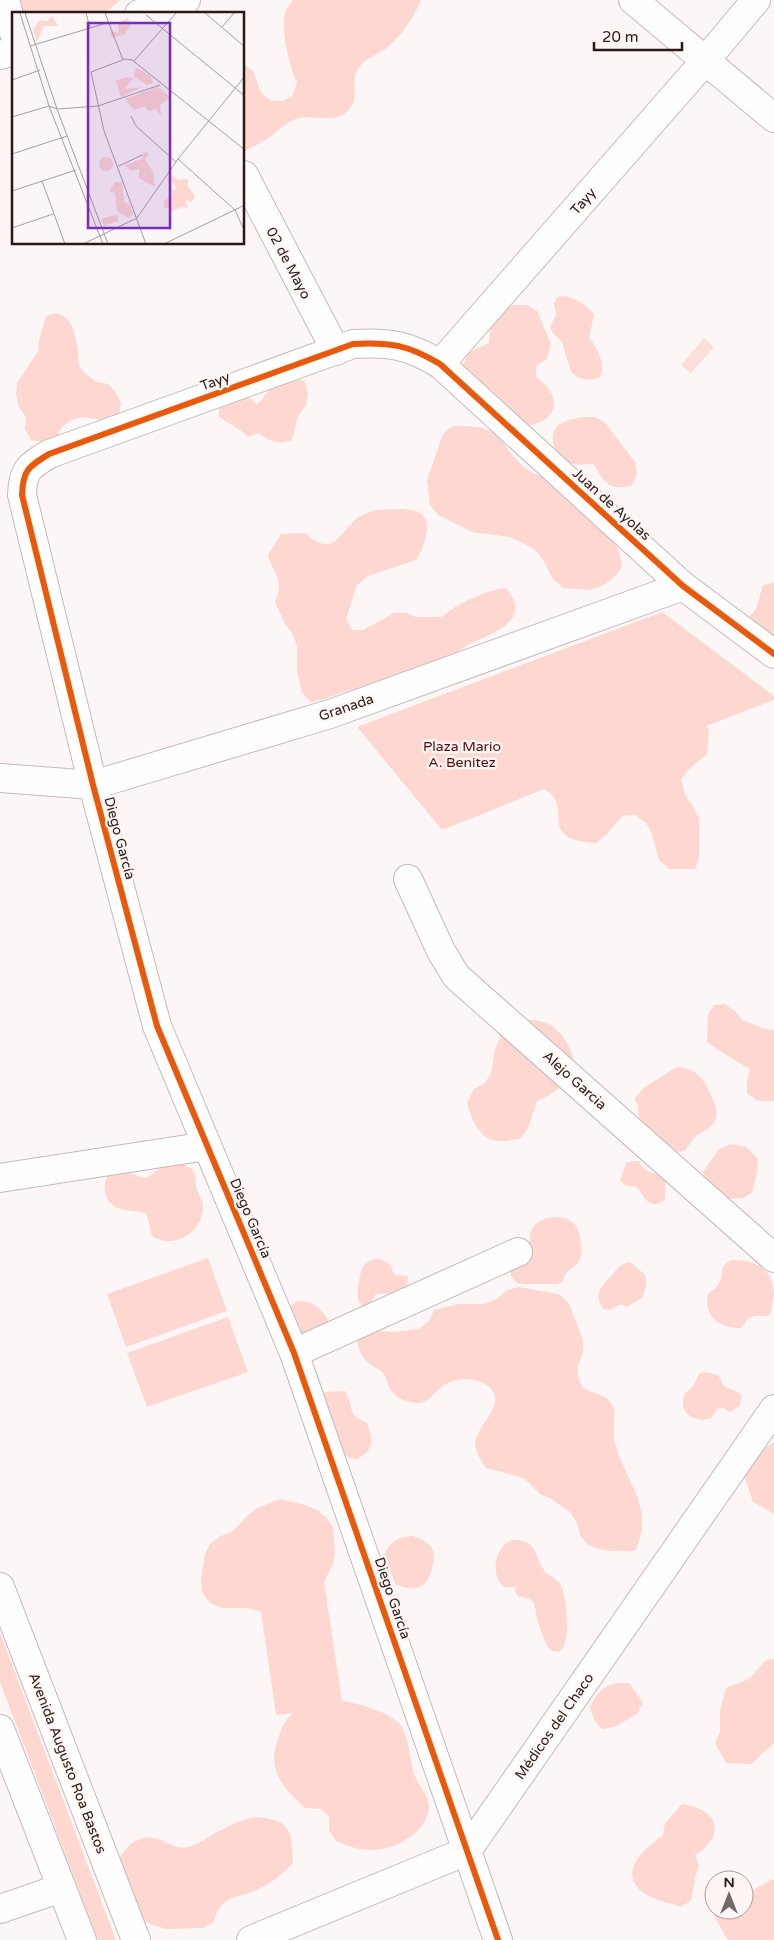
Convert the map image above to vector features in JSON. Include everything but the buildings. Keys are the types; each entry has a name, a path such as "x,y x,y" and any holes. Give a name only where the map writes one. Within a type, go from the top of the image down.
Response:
{"street":[{"path":"6,0 12,25"},
{"path":"146,12 186,0 190,12"},
{"path":"633,0 774,118"},
{"name":"Tayy","path":"22,495 22,478 32,464 49,454 353,344 373,343 399,346 418,351 440,364 756,0"},
{"name":"02 de Mayo","path":"245,177 336,351"},
{"name":"Juan de Ayolas","path":"440,364 684,586 774,654"},
{"name":"Diego García","path":"22,495 93,785 157,1026 294,1353 498,1940"},
{"name":"Granada","path":"0,778 93,785 330,714 684,586"},
{"name":"Alejo Garcia","path":"408,879 441,951 456,976 774,1258"},
{"path":"0,1178 207,1146"},
{"path":"294,1353 518,1252"},
{"name":"Médicos del Chaco","path":"467,1851 774,1409"},
{"name":"Avenida Augusto Roa Bastos","path":"0,1587 136,1940"},
{"path":"0,1729 82,1940"},
{"path":"251,1940 467,1851"},
{"path":"0,1909 62,1888"}],"green space":[{"path":"0,0 120,0 105,12 12,12 12,20 0,53"},
{"path":"293,0 421,0 410,20 396,39 385,49 363,63 358,69 354,80 355,98 350,109 344,114 333,118 304,117 294,119 264,141 245,151 245,65 253,71 261,93 271,101 283,101 293,95 297,82 288,57 284,27 286,10"},
{"path":"563,296 580,302 594,314 589,338 598,351 602,367 600,377 584,379 577,377 571,372 562,342 550,327 556,315 554,303 557,297"},
{"path":"514,305 526,305 537,311 551,344 547,359 536,366 536,377 551,393 554,400 554,408 545,419 536,424 524,426 462,368 468,353 489,343 492,324 498,315"},
{"path":"57,313 67,319 73,329 79,366 96,382 108,384 116,393 121,403 119,415 108,421 83,417 71,420 61,428 56,439 44,442 31,440 25,429 26,417 19,407 16,394 17,383 38,352 39,340 46,316"},
{"path":"294,377 305,382 308,394 306,405 298,416 292,440 275,442 259,433 248,437 219,417 219,404 237,393 249,397 257,405 273,386"},
{"path":"583,417 595,417 605,423 635,462 637,474 632,485 618,487 608,484 594,464 570,463 558,455 553,444 553,433 556,428 566,421"},
{"path":"453,426 476,427 493,432 527,469 539,475 555,477 610,535 615,543 620,554 622,567 613,578 602,586 589,590 563,588 553,579 542,558 534,549 510,537 472,532 438,515 430,505 427,480 443,434"},
{"path":"408,509 420,513 425,518 427,532 416,560 368,576 357,585 346,619 352,630 363,630 394,613 406,613 416,617 442,617 472,598 506,588 514,600 515,610 512,619 495,632 464,647 448,664 311,702 302,693 297,670 297,646 293,634 285,624 275,602 279,583 268,555 281,534 305,533 320,543 332,543 354,520 376,510"},
{"path":"774,582 774,639 752,630 749,617 756,609 763,585"},
{"name":"Plaza Mario A. Benitez","path":"662,612 774,696 774,700 706,726 709,730 707,754 688,770 681,780 685,795 699,818 699,857 695,869 669,869 659,860 652,834 646,823 635,815 622,816 606,835 596,843 577,841 566,836 561,829 557,804 553,796 544,789 442,830 357,727"},
{"path":"725,1004 735,1011 742,1020 765,1029 774,1030 774,1101 758,1101 747,1093 750,1069 707,1042 708,1015 714,1005"},
{"path":"529,1020 547,1023 560,1033 570,1049 573,1066 568,1078 559,1088 537,1101 528,1128 521,1138 509,1141 491,1139 485,1136 474,1123 467,1103 474,1089 485,1083 491,1073 495,1049 505,1027 517,1021"},
{"path":"677,1067 691,1070 705,1083 714,1102 716,1116 713,1124 694,1138 685,1151 671,1152 639,1123 638,1104 634,1099 645,1087"},
{"path":"731,1144 746,1147 757,1158 758,1167 752,1193 743,1198 719,1199 706,1184 703,1172 719,1149"},
{"path":"638,1161 645,1170 661,1176 665,1180 665,1199 660,1203 652,1204 648,1202 637,1187 624,1185 620,1180 626,1163"},
{"path":"172,1164 184,1164 194,1171 196,1188 203,1205 202,1215 194,1230 187,1236 171,1241 153,1237 145,1213 121,1209 111,1204 106,1195 105,1185 108,1175 125,1170 141,1177 146,1177"},
{"path":"555,1217 571,1221 577,1228 582,1249 579,1260 565,1274 563,1281 557,1284 519,1284 513,1279 511,1269 527,1251 532,1229 540,1221"},
{"path":"208,1258 227,1311 126,1347 107,1294"},
{"path":"374,1259 380,1259 391,1265 392,1271 396,1275 408,1276 407,1288 395,1293 376,1294 369,1305 363,1308 358,1295 362,1268"},
{"path":"731,1260 747,1261 761,1267 770,1278 773,1286 774,1295 770,1315 751,1317 741,1328 733,1328 720,1323 715,1320 708,1309 708,1294 716,1288 720,1282 724,1265"},
{"path":"630,1262 644,1274 646,1279 646,1287 642,1298 626,1307 621,1304 609,1310 603,1309 599,1299 600,1290 620,1267"},
{"path":"519,1287 558,1294 568,1302 583,1340 583,1353 578,1365 578,1377 583,1388 607,1398 614,1408 615,1443 641,1508 641,1536 635,1551 611,1551 598,1549 587,1544 580,1535 577,1523 570,1512 540,1494 524,1478 486,1468 477,1453 475,1444 480,1430 493,1409 495,1402 495,1395 487,1385 477,1381 459,1380 443,1386 423,1402 408,1401 401,1399 393,1393 382,1372 366,1360 359,1349 357,1335 368,1330 394,1332 419,1329 429,1321 434,1310 458,1304 485,1304 498,1298 507,1290"},
{"path":"298,1301 313,1304 321,1310 329,1324 304,1337 299,1333 287,1307"},
{"path":"228,1317 248,1372 147,1407 127,1353"},
{"path":"706,1372 718,1375 724,1386 741,1394 741,1400 740,1406 729,1412 724,1408 718,1408 711,1418 700,1420 686,1412 683,1402 685,1394 692,1387 700,1373"},
{"path":"345,1391 353,1414 367,1423 371,1440 370,1448 357,1459 350,1458 339,1451 320,1395 326,1392"},
{"path":"774,1442 774,1514 753,1502 745,1478 756,1454"},
{"path":"280,1499 317,1510 326,1517 333,1527 335,1552 333,1564 324,1582 342,1701 365,1706 397,1721 404,1731 408,1743 414,1774 429,1803 426,1819 420,1829 404,1841 386,1848 367,1850 336,1841 329,1830 329,1817 321,1809 305,1808 283,1784 275,1768 275,1748 283,1726 293,1713 276,1715 261,1612 247,1608 221,1608 210,1603 202,1592 201,1580 205,1554 210,1544 221,1536 232,1532 257,1508"},
{"path":"412,1536 429,1544 434,1553 434,1558 426,1582 419,1587 411,1589 396,1585 384,1557 394,1541"},
{"path":"512,1540 521,1541 531,1546 545,1572 558,1581 561,1586 565,1602 567,1629 565,1644 559,1652 552,1651 547,1646 538,1623 534,1603 530,1599 517,1596 516,1587 504,1587 497,1576 496,1562 498,1555 501,1549"},
{"path":"0,1633 116,1940 98,1940 0,1682"},
{"path":"774,1659 774,1743 751,1764 726,1763 715,1743 720,1732 720,1711 726,1688 749,1679 766,1660"},
{"path":"616,1683 629,1683 643,1703 637,1714 614,1727 602,1729 594,1720 590,1707 600,1692"},
{"path":"682,1804 696,1807 709,1815 714,1823 714,1836 702,1851 695,1855 699,1866 691,1900 681,1907 644,1893 636,1885 633,1869 636,1861 648,1847 663,1835 665,1823"},
{"path":"254,1817 276,1820 287,1828 292,1842 293,1863 284,1872 263,1887 228,1900 219,1908 214,1922 203,1928 166,1929 150,1924 139,1917 117,1864 131,1844 141,1839 154,1838 182,1848 198,1843 230,1826"},
{"path":"772,1879 774,1880 774,1940 728,1940 716,1920 754,1920 754,1890"}],"shaded area":[{"path":"704,338 714,347 691,373 681,365"}],"cycle path":[{"path":"498,1940 294,1353 157,1026 93,785 22,495 25,474 31,466 49,454 353,344 389,344 399,346 440,364 683,586 774,654"}]}
